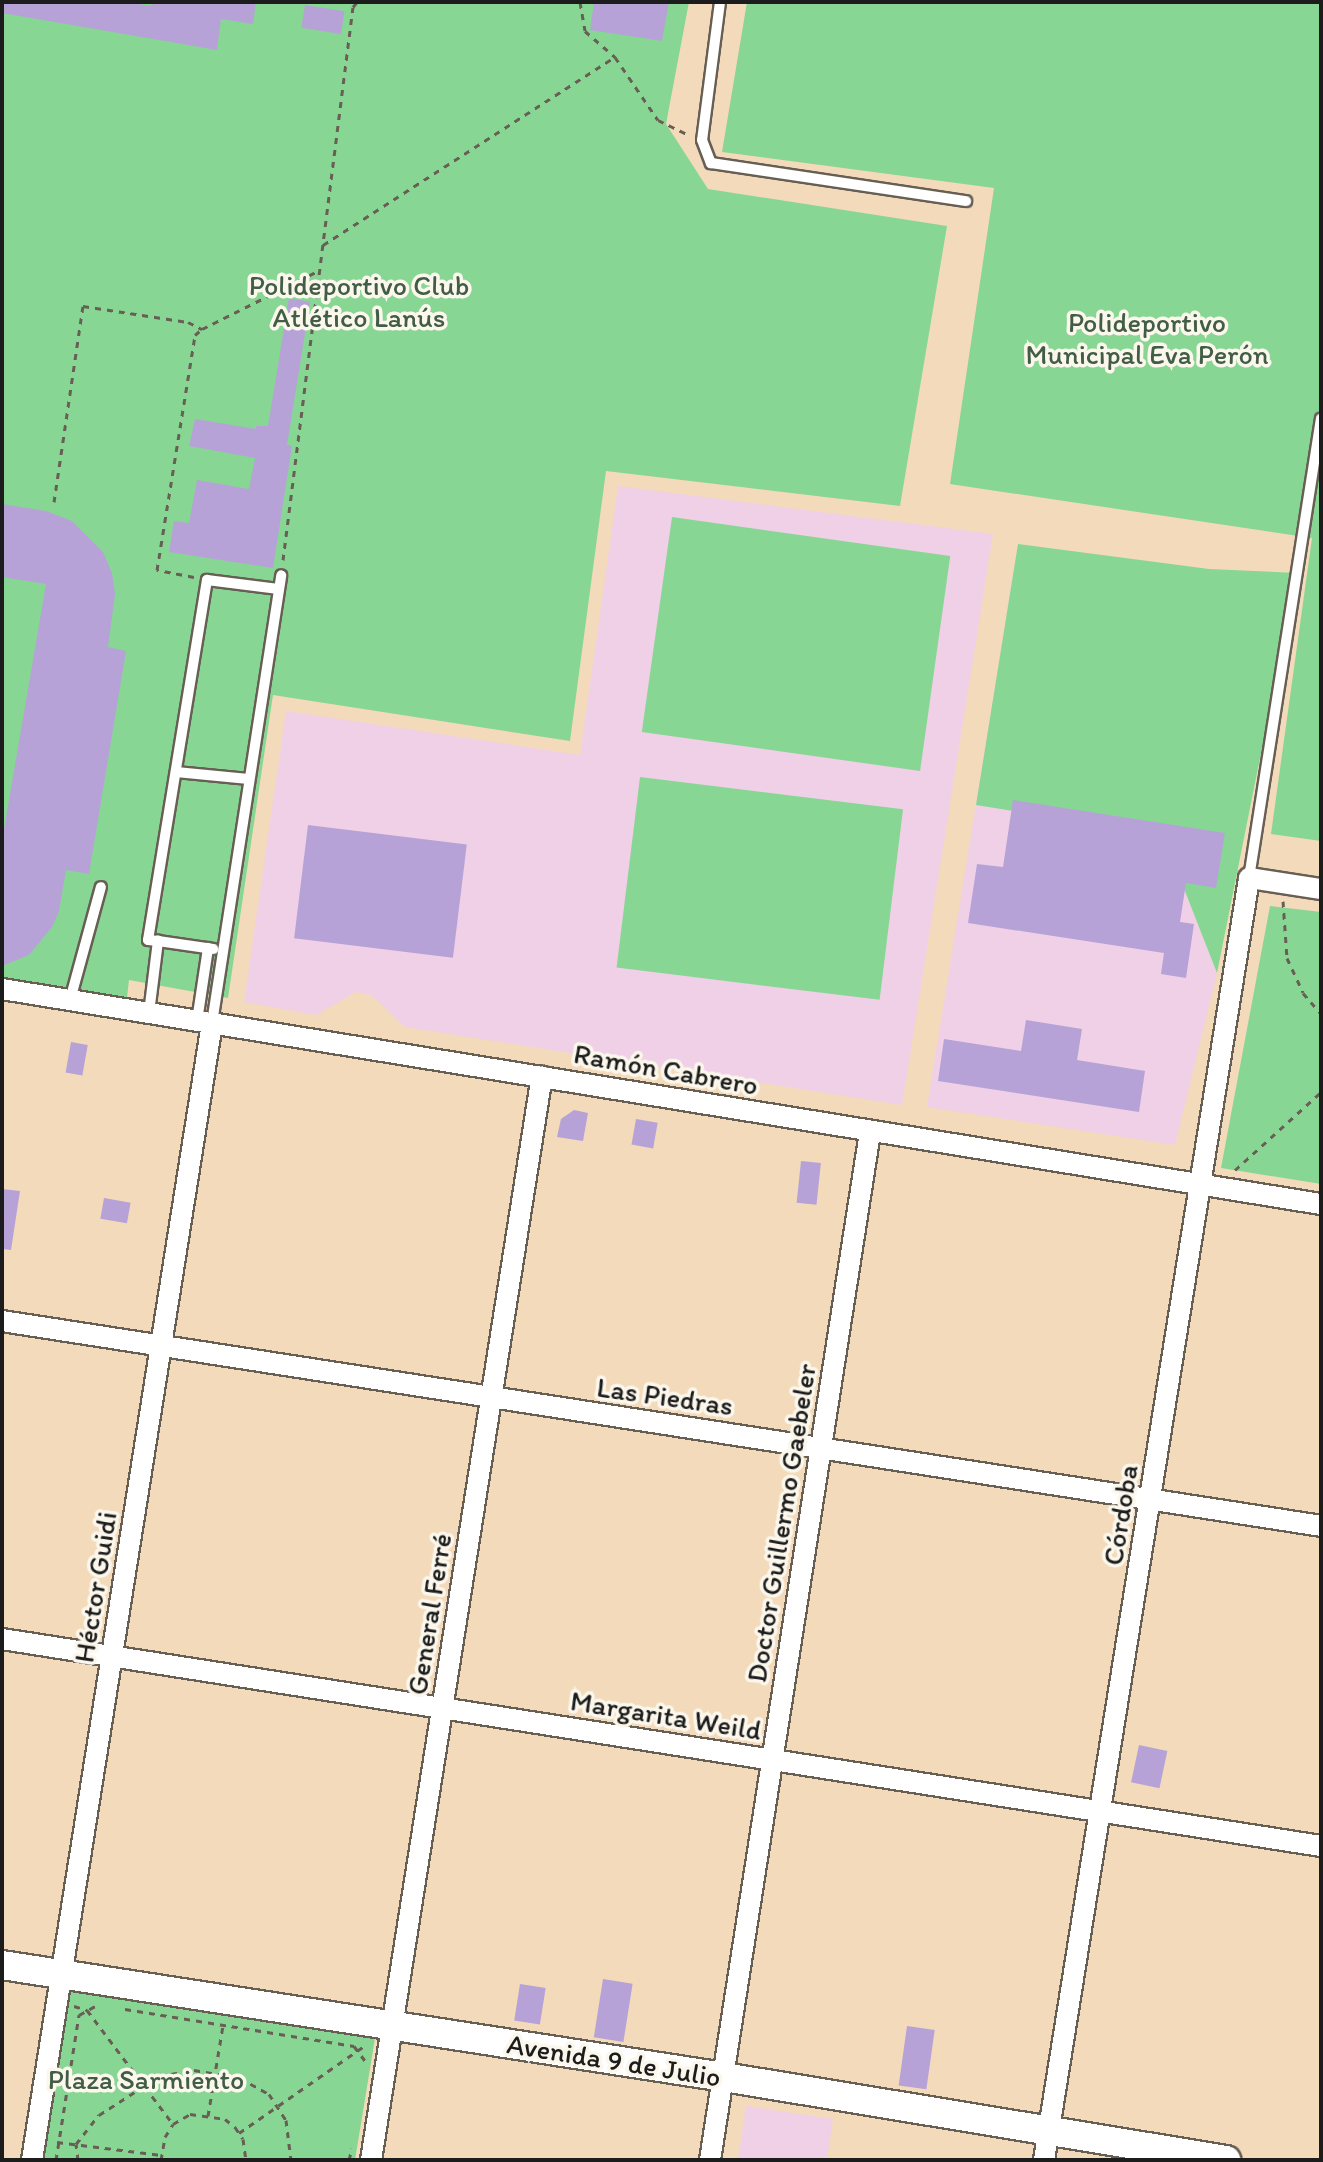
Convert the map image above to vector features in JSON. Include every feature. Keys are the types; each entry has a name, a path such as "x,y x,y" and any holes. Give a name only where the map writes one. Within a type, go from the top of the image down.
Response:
{"street":[{"path":"1249,878 1321,889"},
{"name":"Córdoba","path":"1044,2160 1151,1498 1209,1184 1249,878"},
{"name":"Ramón Cabrero","path":"2,989 1321,1204"},
{"name":"Héctor Guidi","path":"34,2150 114,1655 204,1022"},
{"name":"General Ferré","path":"371,2160 542,1076"},
{"name":"Doctor Guillermo Gaebeler","path":"710,2160 870,1132"},
{"name":"Las Piedras","path":"2,1321 160,1348 822,1447 1321,1526"},
{"name":"Margarita Weild","path":"2,1639 1321,1846"},
{"name":"Avenida 9 de Julio","path":"2,1965 59,1988 225,2013 393,2026 1226,2160"}],"lane":[{"path":"720,2 702,140 711,163 721,167 966,201"},
{"path":"1249,878 1321,419"},
{"path":"204,1022 223,950 281,575"},
{"path":"223,950 148,940 207,580 278,589"},
{"path":"176,772 249,779"},
{"path":"70,1000 101,887"},
{"path":"149,1013 158,941"},
{"path":"204,1022 208,948"}],"path":[{"path":"281,575 353,7 357,2"},
{"path":"580,2 585,31 615,57 658,120 702,140"},
{"path":"323,245 615,57"},
{"path":"207,580 157,570 195,335 320,270"},
{"path":"54,502 83,306 188,322 202,329"},
{"path":"1282,883 1287,958 1303,993 1321,1014"},
{"path":"1209,1184 1321,1092"},
{"path":"59,1988 87,2010 173,2124"},
{"path":"56,2160 79,2015 94,2004 108,2007"},
{"path":"122,2009 225,2013 354,2046 366,2061 364,2075"},
{"path":"208,2116 225,2013"},
{"path":"239,2133 393,2026"},
{"path":"78,2160 76,2144 99,2115 144,2086 171,2074 215,2071 254,2085 279,2105 291,2135 291,2160"},
{"path":"34,2150 58,2142 161,2158 165,2137 173,2124 190,2114 225,2119 239,2133 246,2160"},
{"path":"349,2160 352,2146"}],"shaded area":[{"path":"618,486 993,534 902,1105 405,1027 371,995 356,992 316,1015 244,1002 286,711 580,755"},
{"path":"1018,544 1163,835 1217,973 1175,1145 927,1107"},
{"path":"746,2106 833,2119 827,2160 738,2160"}],"green space":[{"name":"Polideportivo Club Atlético Lanús","path":"2,2 689,2 666,124 708,189 947,226 900,506 606,471 570,741 273,695 228,998 129,980 127,998 2,979"},
{"name":"Polideportivo Municipal Eva Perón","path":"747,2 1321,2 1321,841 1271,834 1312,538 950,484 994,188 722,152"},
{"path":"672,517 950,556 920,771 642,732"},
{"path":"1018,544 1209,569 1297,573 1217,973 1163,835 976,805"},
{"path":"640,777 903,809 880,1000 617,968"},
{"path":"1270,906 1321,912 1321,1184 1221,1168"},
{"name":"Plaza Sarmiento","path":"71,1985 376,2032 355,2160 44,2160"}],"building":[{"path":"2,2 127,2 151,6 152,2 256,2 253,24 221,19 217,50 2,13"},
{"path":"594,2 669,2 662,41 590,30"},
{"path":"305,5 345,11 341,34 301,28"},
{"path":"289,298 310,302 287,445 292,446 273,568 169,552 174,521 189,523 197,480 249,489 255,458 189,446 195,419 256,429 256,426 268,426"},
{"path":"2,504 46,511 72,521 103,552 112,573 115,594 108,647 126,651 89,874 66,870 59,911 52,927 29,955 2,966 2,841 46,584 2,577"},
{"path":"1013,800 1225,833 1216,888 1186,883 1180,922 1194,924 1186,978 1161,974 1164,953 968,923 977,864 1003,867"},
{"path":"308,825 467,844 453,958 294,938"},
{"path":"1026,1020 1082,1029 1077,1060 1145,1071 1139,1112 938,1081 944,1039 1021,1051"},
{"path":"71,1042 88,1045 82,1075 66,1073"},
{"path":"574,1110 588,1113 583,1141 557,1137 561,1119"},
{"path":"636,1119 658,1123 653,1148 631,1145"},
{"path":"801,1161 821,1163 817,1205 797,1203"},
{"path":"2,1189 20,1191 11,1250 2,1249"},
{"path":"104,1198 131,1203 127,1223 100,1219"},
{"path":"1139,1745 1167,1751 1159,1788 1131,1782"},
{"path":"603,1979 633,1984 623,2042 594,2037"},
{"path":"520,1984 546,1988 540,2025 514,2021"},
{"path":"907,2026 935,2030 926,2089 899,2085"}]}
